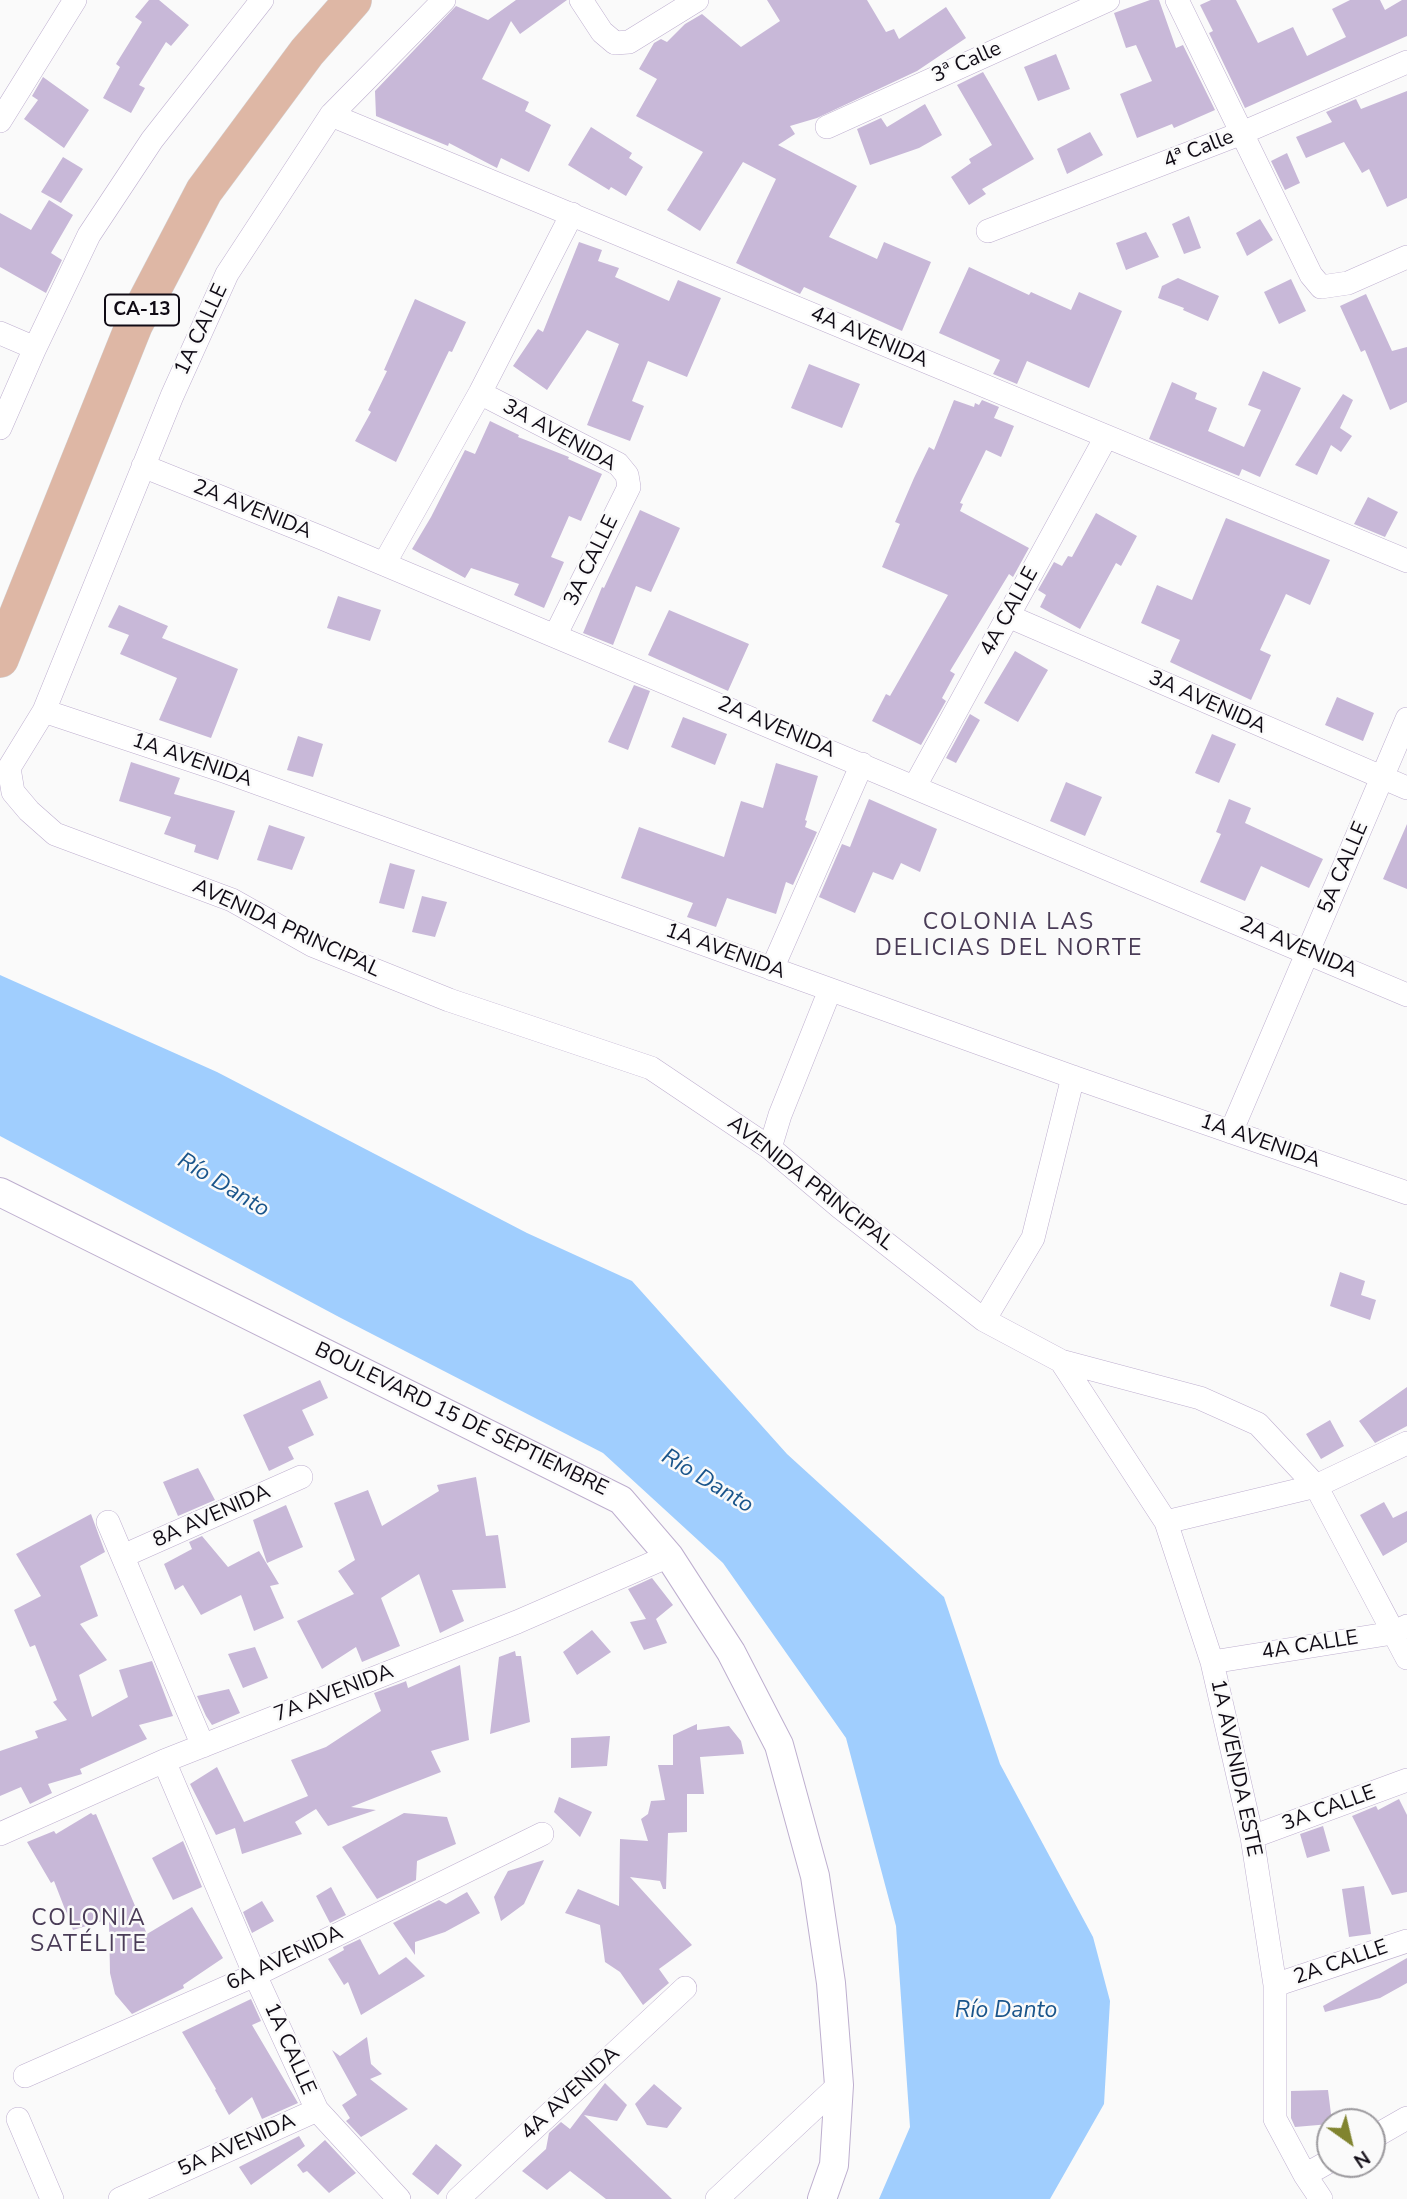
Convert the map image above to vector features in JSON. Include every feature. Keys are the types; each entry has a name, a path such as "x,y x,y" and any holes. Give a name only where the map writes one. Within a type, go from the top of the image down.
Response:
{"main road":[{"name":"CA-13","path":"0,659 134,325 204,191 307,52 354,0"}],"street":[{"path":"2,111 75,0"},
{"path":"0,428 89,235 152,140 262,0"},
{"name":"1A CALLE","path":"9,768 44,711 142,466 227,274 331,115 444,0"},
{"path":"581,0 602,32 615,43 629,42 697,0"},
{"name":"3ª Calle","path":"827,127 1108,0"},
{"path":"1177,0 1311,275 1321,287 1335,286 1407,257"},
{"name":"4ª Calle","path":"988,231 1242,134 1407,62"},
{"name":"4A AVENIDA","path":"331,115 1407,562"},
{"path":"384,564 480,393 572,214"},
{"path":"0,332 35,348"},
{"name":"3A AVENIDA","path":"480,393 618,464 626,475 629,487"},
{"name":"4A CALLE","path":"915,786 1105,437"},
{"name":"2A AVENIDA","path":"142,466 915,786 1407,995"},
{"name":"3A CALLE","path":"555,636 629,487"},
{"name":"3A AVENIDA","path":"1008,616 1407,788"},
{"name":"1A AVENIDA","path":"44,711 218,769 1073,1077 1407,1193"},
{"name":"5A CALLE","path":"1231,1132 1407,719"},
{"path":"772,969 862,764"},
{"name":"AVENIDA PRINCIPAL","path":"9,768 13,792 29,811 55,834 232,900 312,945 449,1000 651,1068 770,1148 841,1208 984,1320 1061,1362 1200,1398 1258,1424 1316,1486 1400,1629 1407,1658"},
{"path":"770,1148 780,1115 830,990"},
{"path":"984,1320 1032,1238 1073,1077"},
{"name":"BOULEVARD 15 DE SEPTIEMBRE","path":"0,1192 621,1500 669,1556 731,1653 779,1745 815,1876 831,1983 839,2085 834,2165 822,2199"},
{"name":"1A AVENIDA ESTE","path":"1061,1362 1166,1522 1212,1662 1252,1837 1275,1985 1275,2119 1321,2199"},
{"path":"1166,1522 1316,1486 1407,1443"},
{"name":"8A AVENIDA","path":"123,1556 302,1477"},
{"path":"108,1522 203,1746"},
{"name":"7A AVENIDA","path":"0,1834 164,1760 517,1622 669,1556"},
{"name":"4A CALLE","path":"1212,1662 1400,1629"},
{"name":"1A CALLE","path":"164,1760 255,1975 317,2110 399,2199"},
{"name":"3A CALLE","path":"1252,1837 1407,1780"},
{"name":"6A AVENIDA","path":"25,2076 255,1975 542,1834"},
{"name":"2A CALLE","path":"1275,1985 1407,1941"},
{"name":"4A AVENIDA","path":"458,2199 685,1988"},
{"path":"717,2199 839,2085"},
{"name":"5A AVENIDA","path":"120,2199 317,2110"},
{"path":"1386,2130 1407,2118"},
{"path":"18,2119 52,2199"},
{"path":"1305,2175 1316,2169"}],"water":[{"name":"Río Danto","path":"0,975 217,1072 527,1233 632,1281 787,1454 944,1597 1000,1764 1093,1937 1110,2001 1104,2104 1050,2199 879,2199 910,2127 896,1926 846,1738 723,1563 603,1453 339,1317 0,1136"}],"building":[{"path":"149,0 159,0 189,25 171,46 166,42 139,85 145,88 131,113 103,98 120,67 116,64 142,22 135,17"},
{"path":"516,0 567,0 520,34 511,21 482,79 529,102 525,111 551,125 529,172 501,158 497,168 449,143 448,146 376,116 375,91 456,6 488,20"},
{"path":"767,0 867,0 886,32 894,29 899,39 946,7 966,38 917,71 817,118 790,126 795,134 778,145 857,186 829,237 877,259 884,242 931,262 902,331 804,287 800,294 736,263 776,179 743,162 700,231 667,210 703,152 636,116 657,79 639,69 654,43 661,39 667,42 685,24 702,14 741,47 780,21"},
{"path":"1150,0 1159,0 1176,48 1183,45 1215,110 1174,128 1172,124 1137,138 1120,94 1152,81 1136,45 1126,48 1114,13"},
{"path":"1211,0 1236,0 1258,43 1293,27 1307,56 1346,37 1332,9 1350,0 1380,0 1385,10 1407,0 1407,36 1245,108 1209,33 1213,31 1200,5"},
{"path":"1056,54 1070,89 1038,101 1024,67"},
{"path":"983,72 1034,159 982,189 986,194 969,205 951,177 971,163 969,159 992,145 957,85"},
{"path":"43,77 89,110 64,148 24,119 38,100 32,96"},
{"path":"1407,91 1407,198 1387,207 1369,169 1362,173 1344,142 1306,158 1296,137 1332,122 1326,112 1356,99 1361,109"},
{"path":"925,104 942,135 919,148 870,165 857,129 881,118 887,127"},
{"path":"591,127 632,153 629,158 643,167 626,196 611,187 609,190 568,165"},
{"path":"1090,132 1103,155 1067,174 1057,149"},
{"path":"1287,153 1300,183 1285,190 1271,161"},
{"path":"63,157 83,169 61,203 41,192"},
{"path":"49,200 73,215 51,253 62,260 46,293 0,267 0,213 31,230"},
{"path":"1189,216 1201,248 1184,254 1172,224"},
{"path":"1260,219 1273,240 1247,256 1236,233"},
{"path":"1146,232 1159,257 1126,270 1116,243"},
{"path":"579,242 602,250 598,261 619,268 615,277 669,301 678,280 721,298 687,377 648,361 632,401 644,406 630,441 587,425 619,344 587,330 547,390 513,366 538,329 543,332"},
{"path":"969,267 1029,295 1031,292 1071,310 1079,292 1122,311 1089,388 1027,361 1017,384 993,374 1000,360 939,333"},
{"path":"1178,278 1219,296 1208,321 1158,298 1162,286"},
{"path":"1291,279 1306,311 1279,324 1264,292"},
{"path":"1366,294 1392,351 1407,347 1407,402 1390,410 1365,350 1361,352 1340,306"},
{"path":"415,299 466,322 452,352 449,351 396,462 355,441 371,412 368,410 387,371 384,370"},
{"path":"809,364 860,384 842,428 791,408"},
{"path":"1263,371 1301,388 1260,477 1242,469 1239,476 1149,439 1172,382 1197,393 1195,399 1217,408 1208,431 1244,447 1261,410 1248,405"},
{"path":"1343,394 1353,400 1340,428 1352,436 1341,452 1331,445 1317,475 1295,465"},
{"path":"954,400 974,407 975,403 979,405 982,400 999,407 994,418 1014,426 1001,457 986,450 960,503 963,504 960,511 1029,548 1013,577 1009,574 950,671 955,674 942,698 946,701 921,745 872,721 886,694 890,696 948,595 882,567 900,524 895,522 929,447 934,450"},
{"path":"490,421 519,435 518,437 569,457 568,459 602,474 581,521 569,516 551,557 564,562 544,608 514,595 519,584 471,568 465,578 412,549 465,450 475,454"},
{"path":"1368,497 1398,512 1385,537 1354,524"},
{"path":"640,510 680,528 651,592 636,586 613,645 583,633 602,587 604,588"},
{"path":"1096,513 1137,536 1121,566 1116,563 1080,629 1040,607 1046,595 1038,590 1054,562 1062,566 1068,556 1072,557"},
{"path":"1226,518 1330,560 1310,605 1286,594 1260,650 1271,655 1251,700 1170,662 1180,640 1141,623 1157,585 1192,600"},
{"path":"338,596 381,610 370,641 327,628"},
{"path":"119,605 168,626 162,638 238,669 211,738 159,720 177,678 120,654 129,635 108,627"},
{"path":"669,610 749,644 728,691 648,655"},
{"path":"1015,651 1048,670 1018,722 984,703"},
{"path":"634,685 650,691 628,750 608,742"},
{"path":"1337,697 1374,713 1363,741 1325,725"},
{"path":"970,714 980,720 956,763 946,758"},
{"path":"683,717 727,734 715,765 671,747"},
{"path":"1212,734 1236,744 1219,783 1195,773"},
{"path":"298,736 323,744 313,777 287,770"},
{"path":"131,762 180,778 174,794 235,811 218,860 194,852 196,845 164,834 171,817 119,801"},
{"path":"776,763 818,776 805,820 805,827 817,832 793,885 786,882 776,914 727,898 716,927 687,917 693,903 621,878 639,827 724,857 741,801 763,808"},
{"path":"1066,782 1102,797 1085,836 1050,821"},
{"path":"869,799 937,829 920,872 901,863 893,880 873,872 855,913 819,897 842,844 850,847"},
{"path":"1229,799 1251,808 1245,823 1323,859 1309,888 1261,866 1245,901 1200,882 1221,834 1216,832"},
{"path":"1407,824 1407,889 1383,879"},
{"path":"269,825 305,837 292,870 257,860"},
{"path":"390,863 415,870 404,909 379,903"},
{"path":"422,896 447,902 435,937 412,932"},
{"path":"1340,1272 1365,1281 1361,1295 1376,1300 1370,1320 1330,1306"},
{"path":"320,1380 328,1398 302,1410 314,1435 288,1447 294,1459 269,1471 243,1415"},
{"path":"1407,1387 1407,1426 1375,1443 1359,1421"},
{"path":"1330,1420 1344,1446 1321,1459 1306,1434"},
{"path":"198,1468 215,1500 178,1516 163,1482"},
{"path":"476,1477 486,1536 498,1535 506,1588 452,1590 464,1621 440,1633 419,1574 381,1598 400,1646 362,1662 356,1647 322,1669 297,1621 354,1594 338,1571 355,1560 334,1503 368,1490 382,1526 439,1491 437,1485"},
{"path":"1384,1502 1393,1518 1407,1511 1407,1542 1383,1556 1360,1515"},
{"path":"286,1505 303,1547 267,1563 253,1520"},
{"path":"91,1514 105,1552 80,1566 98,1616 80,1624 107,1660 79,1675 92,1717 128,1697 119,1670 152,1661 173,1716 139,1725 147,1739 80,1769 82,1774 48,1784 52,1793 30,1804 21,1787 0,1796 0,1751 38,1738 35,1731 67,1720 53,1702 57,1700 35,1645 30,1647 14,1610 41,1596 16,1554"},
{"path":"202,1536 228,1567 259,1551 279,1584 270,1586 284,1618 254,1631 241,1595 201,1615 183,1585 175,1590 164,1564 192,1549 189,1542"},
{"path":"652,1578 673,1605 656,1619 667,1643 644,1650 630,1622 646,1619 628,1589"},
{"path":"592,1630 611,1652 577,1675 563,1652"},
{"path":"255,1647 268,1678 243,1688 228,1654"},
{"path":"515,1651 516,1656 521,1656 530,1722 490,1734 499,1657"},
{"path":"460,1665 469,1740 431,1751 441,1772 351,1807 376,1810 328,1826 316,1809 295,1822 302,1834 242,1854 235,1828 216,1835 190,1784 217,1767 244,1822 308,1796 291,1760 326,1747 381,1711 374,1693 406,1681 408,1688"},
{"path":"229,1689 240,1713 212,1725 197,1696"},
{"path":"697,1724 697,1730 729,1726 741,1741 744,1754 700,1757 704,1794 687,1794 687,1832 668,1833 666,1889 663,1889 660,1881 630,1877 692,1945 659,1969 669,1983 643,2005 620,1972 605,1962 600,1925 565,1913 578,1889 619,1906 620,1839 648,1841 641,1819 648,1814 651,1801 665,1800 658,1765 673,1765 673,1735"},
{"path":"610,1736 607,1766 571,1768 571,1738"},
{"path":"559,1797 592,1812 580,1837 554,1812"},
{"path":"1399,1799 1407,1815 1407,1892 1392,1895 1352,1816 1376,1806 1378,1810"},
{"path":"91,1813 96,1814 147,1934 192,1907 223,1958 183,1985 184,1988 132,2014 115,1994 110,1973 109,1919 73,1930 54,1881 51,1883 27,1842 54,1831 56,1834"},
{"path":"404,1813 447,1817 456,1844 417,1861 416,1880 377,1899 342,1847"},
{"path":"1323,1826 1330,1851 1307,1858 1300,1834"},
{"path":"183,1841 202,1887 173,1900 152,1858"},
{"path":"544,1860 524,1904 501,1921 494,1897 508,1871"},
{"path":"1364,1886 1371,1934 1349,1937 1342,1889"},
{"path":"331,1887 346,1915 330,1923 316,1896"},
{"path":"467,1892 480,1913 445,1932 415,1942 415,1955 393,1923 439,1900 446,1904"},
{"path":"262,1901 274,1921 252,1933 243,1912"},
{"path":"360,1939 379,1975 406,1957 425,1976 361,2015 348,1982 344,1985 328,1959 344,1950 343,1947"},
{"path":"1407,1958 1407,1983 1380,1998 1325,2012 1323,2006"},
{"path":"251,1999 261,2021 252,2025 298,2103 262,2119 252,2097 229,2115 182,2032"},
{"path":"367,2037 371,2064 382,2074 370,2079 408,2109 361,2137 346,2121 350,2118 342,2105 357,2095 332,2050 340,2056"},
{"path":"605,2083 627,2105 617,2121 584,2115 672,2199 606,2199 570,2171 547,2190 522,2171 546,2149 549,2133 561,2122 570,2129"},
{"path":"654,2084 682,2108 667,2128 647,2125 635,2104"},
{"path":"1328,2090 1330,2108 1316,2108 1316,2125 1295,2127 1291,2118 1291,2091"},
{"path":"299,2136 305,2146 251,2185 239,2167"},
{"path":"325,2140 356,2173 329,2193 297,2165"},
{"path":"436,2144 462,2165 438,2195 412,2174"}],"district":[{"name":"COLONIA LAS DELICIAS DEL NORTE","path":"1009,936"},
{"name":"COLONIA SATÉLITE","path":"89,1932"}]}
